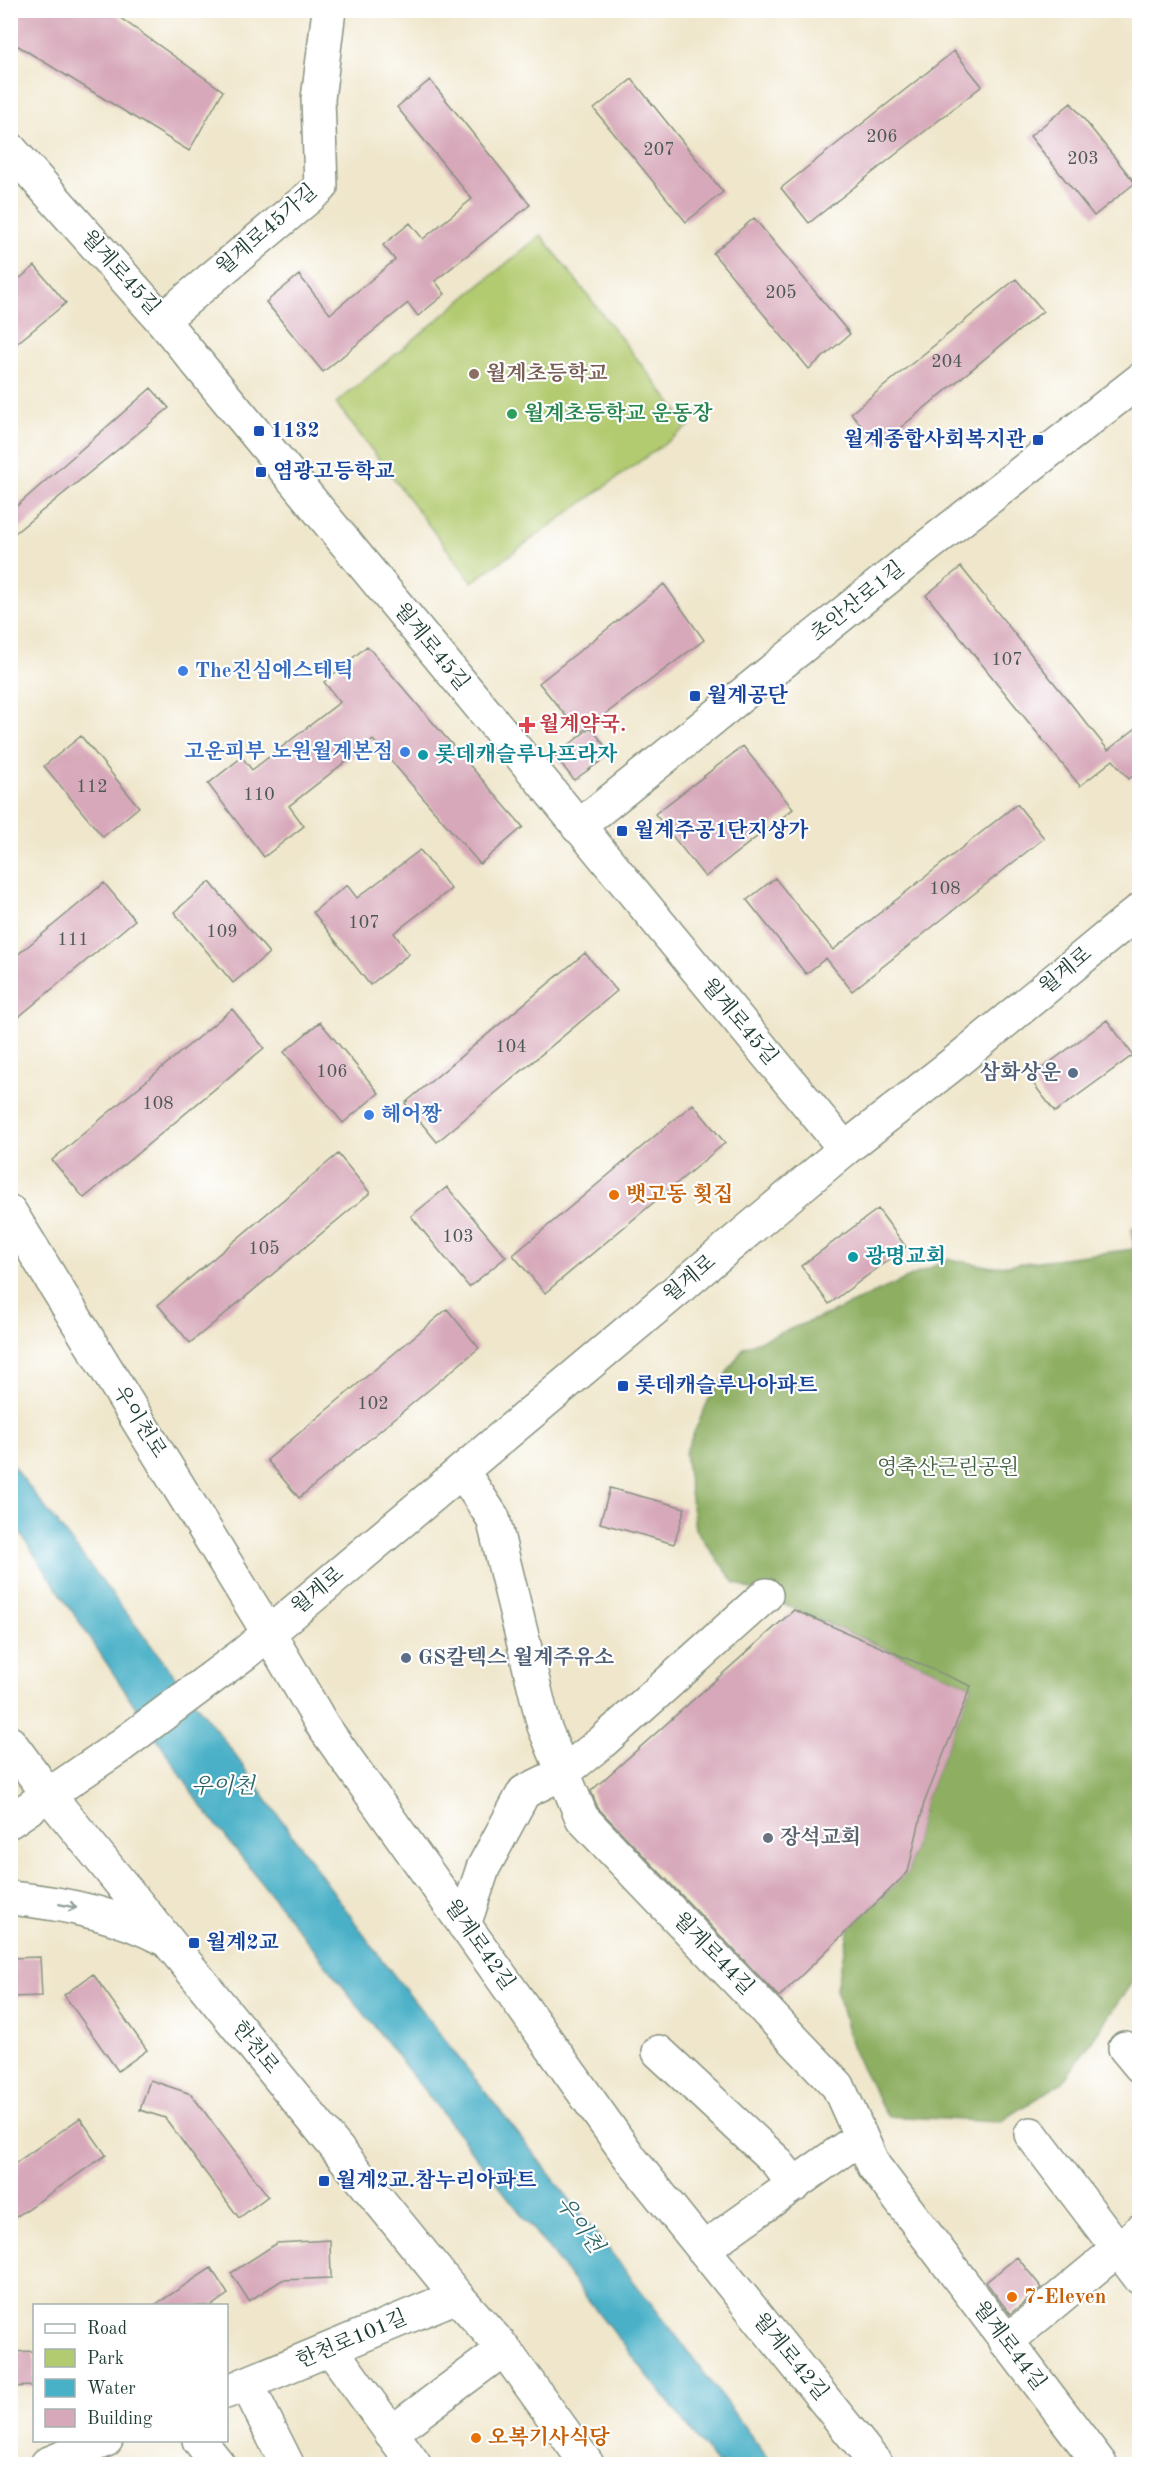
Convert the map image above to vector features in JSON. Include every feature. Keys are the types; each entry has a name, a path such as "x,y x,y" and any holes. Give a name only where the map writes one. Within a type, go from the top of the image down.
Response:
{"street":[{"name":"월계로45가길","path":"162,320 321,187 318,99 328,10"},
{"name":"월계로45길","path":"10,149 162,320 845,1149"},
{"name":"초안산로1길","path":"578,827 911,559 1140,380"},
{"name":"월계로","path":"48,1794 119,1747 257,1643 845,1149 958,1060 1140,910"},
{"name":"우이천로","path":"10,1212 257,1643"},
{"name":"월계로44길","path":"462,1471 493,1518 544,1726 582,1818 838,2086 874,2166 1100,2464"},
{"path":"464,1925 483,1868 524,1792 563,1773 602,1742 766,1596"},
{"name":"월계로42길","path":"257,1643 323,1726 631,2159 876,2464"},
{"name":"한천로","path":"10,1743 48,1794 457,2296 504,2349 587,2464"},
{"path":"10,1821 48,1794"},
{"path":"10,1898 52,1903 89,1911 152,1932 168,1941"},
{"path":"659,2052 775,2160 795,2185"},
{"path":"1031,2133 1129,2240 1140,2278"},
{"path":"703,2249 861,2137"},
{"path":"1006,2342 1129,2240"},
{"name":"한천로101길","path":"287,2464 237,2388 457,2296"},
{"path":"331,2349 414,2464"},
{"path":"391,2433 504,2349"},
{"path":"67,2461 102,2442"},
{"path":"202,2442 218,2464"}],"green space":[{"name":"월계초등학교 운동장","path":"541,235 689,426 472,582 336,403"},
{"name":"영축산근린공원","path":"1139,1224 1139,1972 1063,2082 1000,2122 887,2116 854,2053 836,1988 849,1929 908,1872 924,1803 971,1686 735,1583 695,1529 685,1453 708,1401 744,1347 831,1313 949,1259 992,1267 1134,1249 1132,1228"}],"water":[{"name":"우이천","path":"10,1462 227,1744 382,1960 678,2338 772,2464 717,2464 200,1804 11,1519"}],"building":[{"path":"10,10 109,10 223,91 189,151 10,41"},
{"path":"954,51 982,86 809,223 781,188"},
{"path":"632,79 723,192 686,222 594,109"},
{"path":"430,80 530,205 435,281 445,294 418,316 408,303 323,372 266,302 299,275 330,314 395,260 383,245 410,223 423,239 472,199 397,107"},
{"path":"1071,103 1135,183 1094,216 1030,136"},
{"path":"754,218 850,334 809,369 713,253"},
{"path":"35,266 66,303 10,349 10,286"},
{"path":"1016,279 1043,311 878,446 851,413"},
{"path":"151,388 169,408 10,537 10,512"},
{"path":"961,567 1108,750 1140,725 1140,770 1129,779 1113,760 1080,786 926,595"},
{"path":"664,584 704,640 580,733 539,683"},
{"path":"367,646 523,827 480,864 373,740 289,806 304,826 264,857 208,784 242,757 252,770 340,702 324,682"},
{"path":"591,727 611,754 574,780 555,756"},
{"path":"81,736 139,807 103,837 44,766"},
{"path":"743,746 793,809 705,877 655,814"},
{"path":"1017,804 1044,838 852,991 826,958 806,974 747,900 775,878 833,950"},
{"path":"420,850 451,889 394,933 409,954 370,985 313,912 347,885 357,898"},
{"path":"210,882 269,953 233,983 174,912"},
{"path":"104,883 135,920 10,1024 10,961"},
{"path":"585,953 617,991 437,1142 405,1103"},
{"path":"232,1009 264,1048 84,1198 52,1160"},
{"path":"1107,1020 1133,1055 1055,1112 1029,1078"},
{"path":"320,1022 379,1093 343,1123 284,1052"},
{"path":"693,1104 725,1143 545,1293 513,1255"},
{"path":"338,1154 370,1193 190,1343 158,1305"},
{"path":"447,1187 506,1257 469,1287 411,1216"},
{"name":"광명교회","path":"878,1209 906,1247 829,1304 801,1266"},
{"path":"447,1309 479,1348 299,1498 267,1460"},
{"path":"610,1488 685,1508 674,1544 600,1523"},
{"name":"장석교회","path":"794,1610 971,1686 924,1803 908,1872 779,1997 598,1808 591,1791"},
{"path":"40,1957 42,1996 10,1997 10,1958"},
{"path":"93,1974 147,2050 118,2071 64,1995"},
{"path":"150,2080 191,2094 268,2196 239,2218 165,2118 140,2110"},
{"path":"80,2118 106,2155 10,2221 10,2167"},
{"path":"330,2240 331,2278 282,2280 249,2301 231,2273 277,2243"},
{"path":"1017,2257 1042,2288 1010,2314 986,2282"},
{"path":"211,2268 228,2294 214,2304 156,2304"},
{"path":"33,2351 33,2386 10,2387 10,2352"}],"place":[{"name":"월계초등학교","path":"474,374"},
{"name":"월계초등학교 운동장","path":"512,414"},
{"name":"1132","path":"259,431"},
{"name":"월계종합사회복지관","path":"1038,440"},
{"name":"염광고등학교","path":"261,472"},
{"name":"The진심에스테틱","path":"183,671"},
{"name":"월계공단","path":"695,696"},
{"name":"월계약국.","path":"527,725"},
{"name":"고운피부 노원월계본점","path":"405,752"},
{"name":"롯데캐슬루나프라자","path":"423,755"},
{"name":"월계주공1단지상가","path":"622,831"},
{"name":"삼화상운","path":"1073,1073"},
{"name":"헤어짱","path":"369,1115"},
{"name":"뱃고동 횟집","path":"614,1195"},
{"name":"광명교회","path":"853,1257"},
{"name":"롯데캐슬루나아파트","path":"623,1386"},
{"name":"GS칼텍스 월계주유소","path":"406,1658"},
{"name":"장석교회","path":"768,1838"},
{"name":"월계2교","path":"194,1943"},
{"name":"월계2교.참누리아파트","path":"324,2181"},
{"name":"7-Eleven","path":"1012,2297"},
{"name":"오복기사식당","path":"476,2438"}]}
